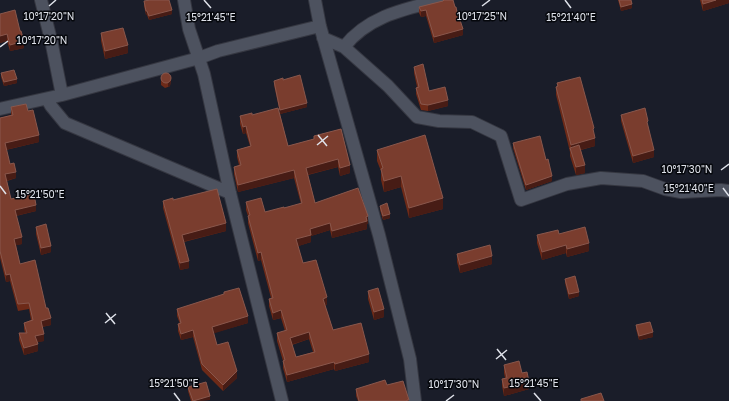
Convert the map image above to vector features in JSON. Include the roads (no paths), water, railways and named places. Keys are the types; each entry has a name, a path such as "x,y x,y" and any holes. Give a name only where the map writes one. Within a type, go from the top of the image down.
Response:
{"street":[{"path":"41,0 52,40 62,95"},
{"path":"184,0 189,29 204,74 230,193 282,401"},
{"path":"315,0 323,38 381,243 410,359 415,401"},
{"path":"344,47 352,37 375,21 402,10 441,0"},
{"path":"0,109 48,99 199,58 218,51 320,26"},
{"path":"323,38 344,47 388,86 417,117 439,121 472,122 501,136 521,200 567,184 601,178 643,181 666,189 681,192 729,191"},
{"path":"48,99 51,106 65,123 230,193"}]}
